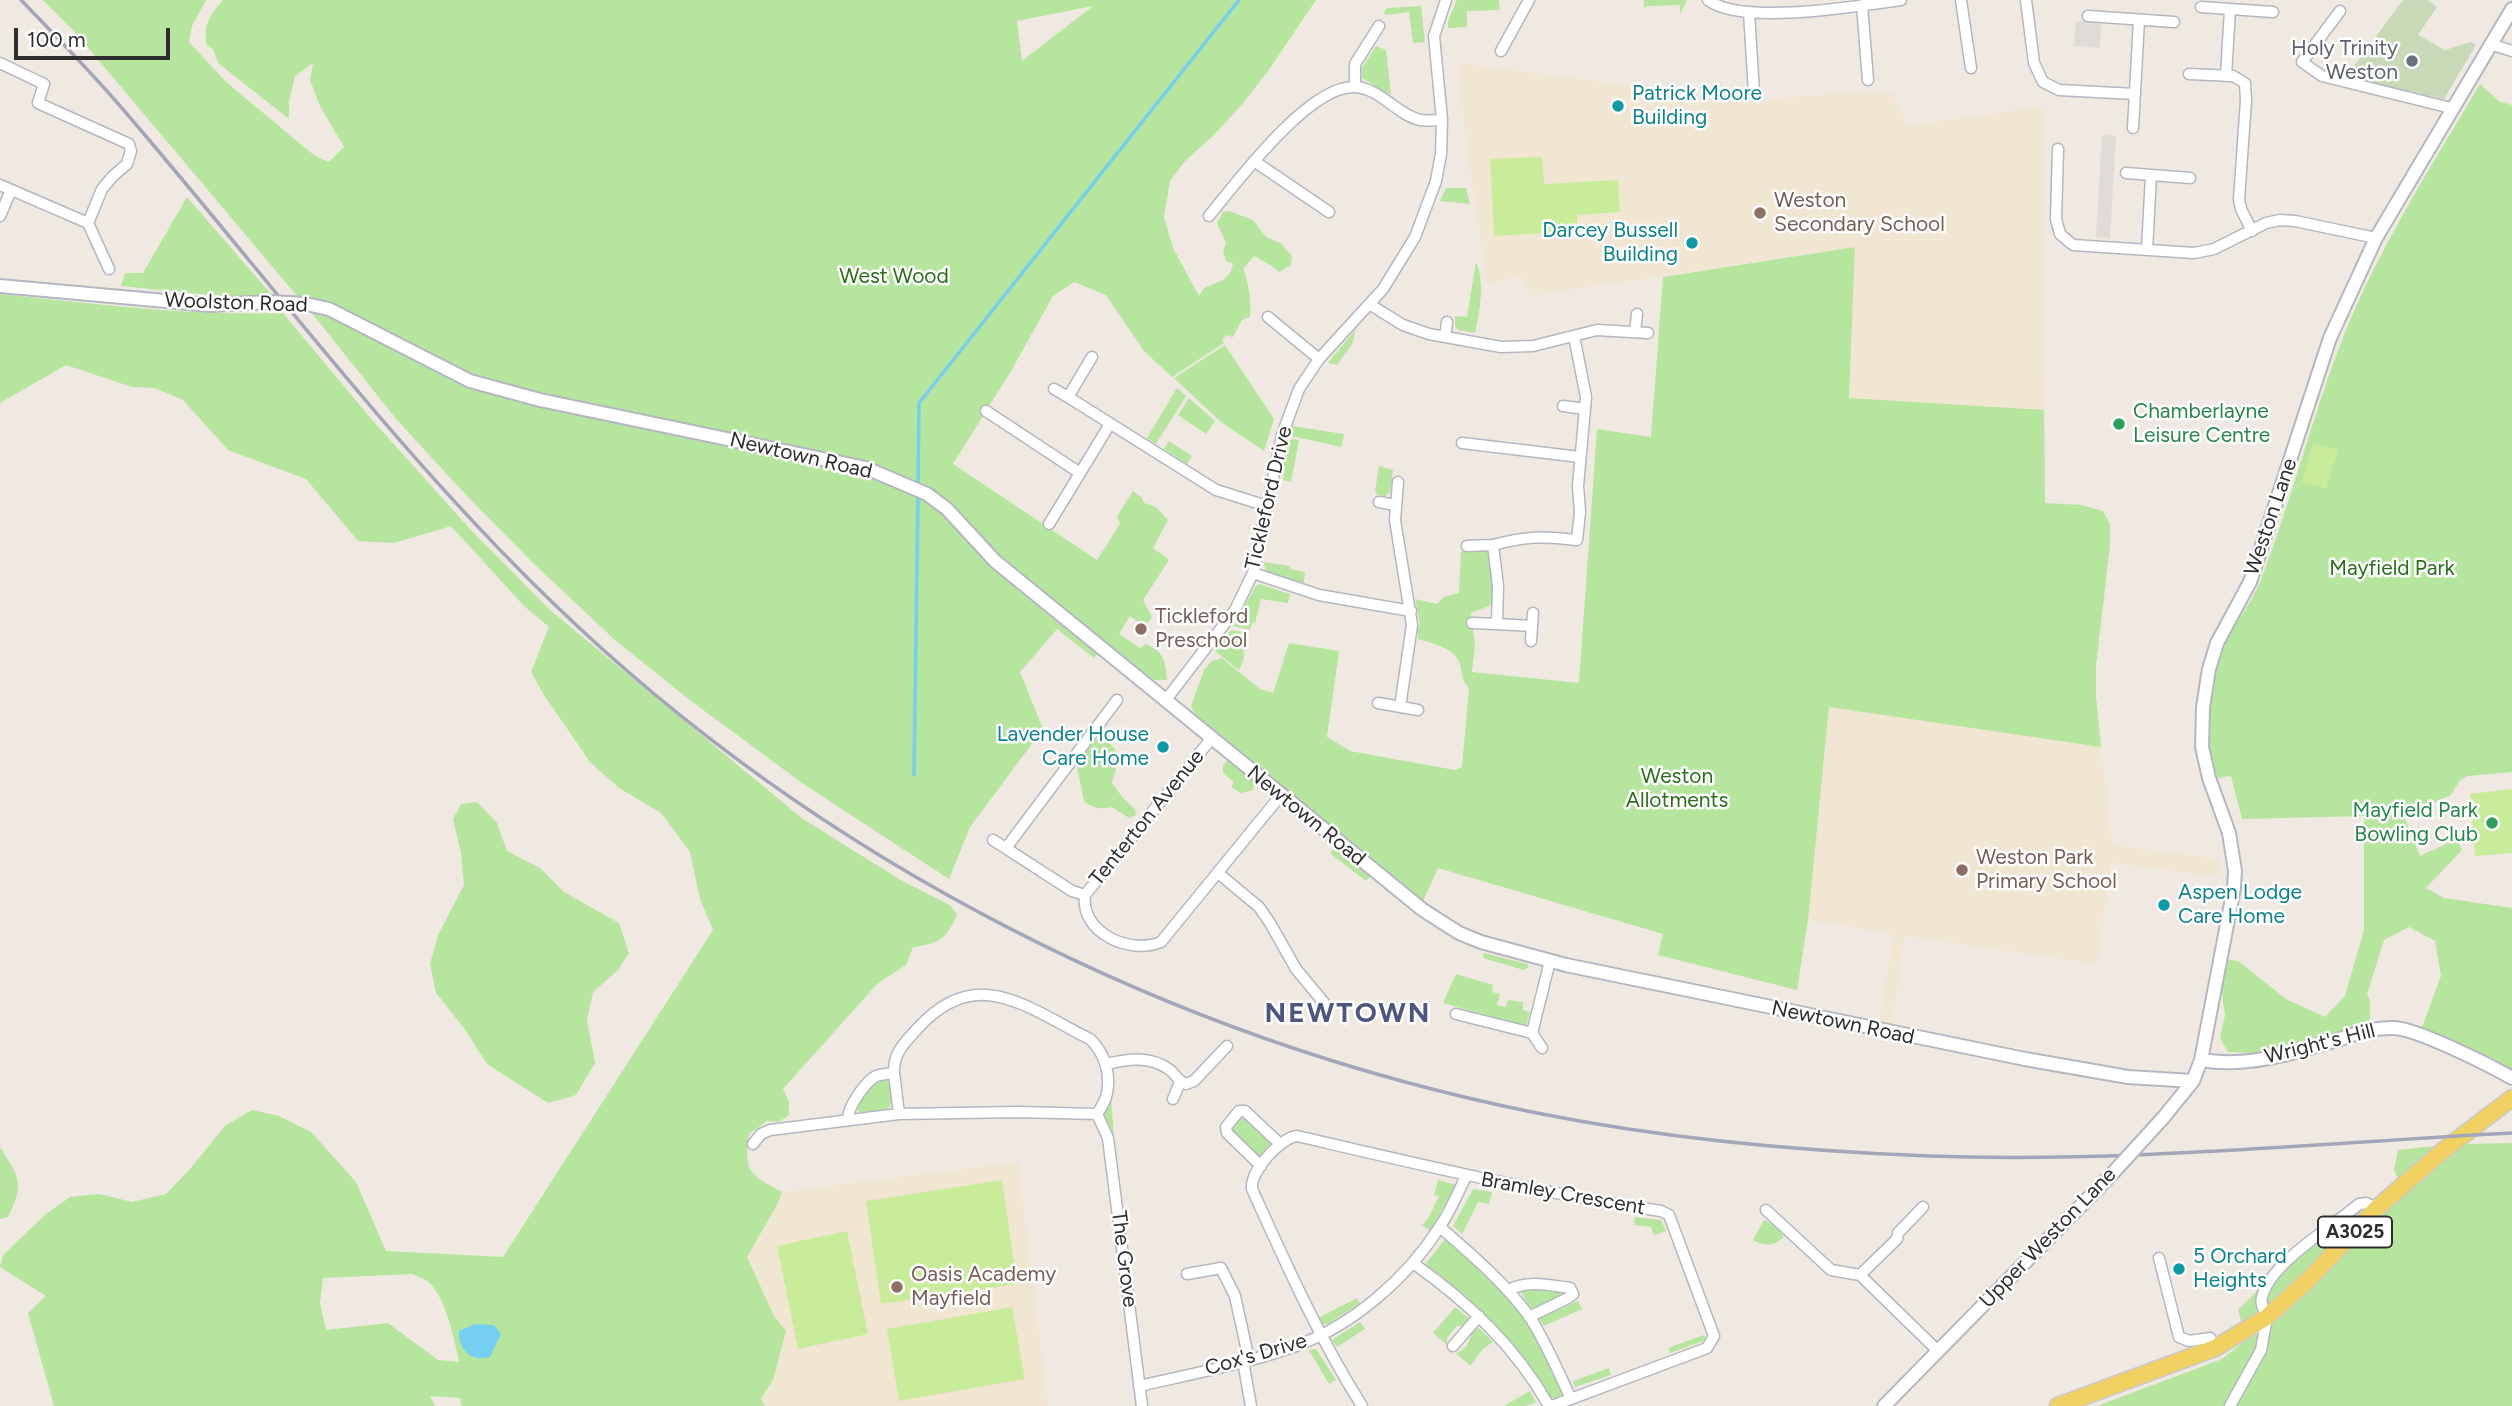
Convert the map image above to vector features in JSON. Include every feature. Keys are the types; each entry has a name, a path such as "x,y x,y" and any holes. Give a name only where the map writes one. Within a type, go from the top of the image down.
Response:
{"main road":[{"name":"A3025","path":"2057,1406 2215,1348 2267,1317 2308,1280 2377,1208 2445,1149 2512,1098"}],"street":[{"name":"Tickleford Drive","path":"1166,701 1235,610 1253,573 1286,424 1300,389 1319,359 1383,289 1415,237 1436,181 1441,154 1442,120 1434,36 1446,0"},
{"path":"1501,51 1529,0"},
{"path":"1707,0 1726,9 1749,12 1901,0"},
{"path":"1961,0 1970,68"},
{"path":"2026,0 2034,63 2043,82 2059,89 2135,93"},
{"path":"1862,5 1868,80"},
{"path":"2201,7 2273,12"},
{"path":"2226,76 2230,9"},
{"name":"Weston Lane","path":"2201,1060 2235,881 2229,833 2209,778 2202,747 2203,707 2209,669 2217,643 2250,582 2330,338 2376,238 2512,9"},
{"path":"2340,11 2302,62 2322,76 2451,108"},
{"path":"1749,12 1754,93"},
{"path":"2088,16 2174,22"},
{"path":"2133,128 2139,20"},
{"path":"1355,86 1355,64 1379,26"},
{"path":"2490,44 2512,51"},
{"path":"0,64 44,84 37,103 129,144 131,151 127,164 102,189 88,223"},
{"path":"2189,74 2226,76 2245,83 2239,199 2252,231"},
{"path":"1209,216 1230,187 1254,161 1319,98 1355,86 1376,94 1420,120 1442,120"},
{"path":"2058,149 2056,219 2060,234 2073,245 2194,253 2214,249 2266,223 2295,221 2376,238"},
{"path":"1254,161 1329,212"},
{"path":"2126,173 2190,178"},
{"path":"2147,250 2151,175"},
{"path":"0,185 88,223 108,269"},
{"path":"0,216 11,190"},
{"name":"Woolston Road","path":"0,286 210,306 270,302 306,304 329,309 470,381 496,388"},
{"path":"1369,304 1403,325 1474,343 1516,348 1597,330 1648,333"},
{"path":"1635,332 1637,314"},
{"path":"1268,317 1319,359"},
{"path":"1445,337 1447,322"},
{"path":"1467,546 1493,545 1542,536 1577,540 1585,386 1574,336"},
{"path":"1068,397 1092,357"},
{"name":"Newtown Road","path":"496,388 540,400 866,468 927,495 947,509 995,561 1280,795 1420,908 1447,926 1481,943 1550,961 2025,1059 2128,1077 2193,1081"},
{"path":"1054,389 1216,490 1267,506"},
{"path":"1563,406 1585,409"},
{"path":"986,411 1080,473"},
{"path":"1049,524 1110,424"},
{"path":"1462,443 1580,457"},
{"path":"1398,482 1395,520 1410,611 1411,638 1400,707"},
{"path":"1380,502 1395,505"},
{"path":"1493,545 1498,586 1497,624"},
{"path":"1253,573 1319,595 1410,611"},
{"path":"1531,641 1533,613"},
{"path":"1472,623 1532,626"},
{"path":"1006,848 1117,700"},
{"path":"1378,703 1418,710"},
{"name":"Tenterton Avenue","path":"1211,739 1086,895 1086,915 1098,931 1137,947 1149,947 1161,942 1280,795"},
{"path":"993,840 1072,891 1086,895"},
{"path":"1218,873 1244,893 1266,916 1296,970 1325,1004 1317,1012"},
{"path":"1532,1033 1550,961"},
{"path":"753,1144 761,1134 769,1130 899,1115 986,1112 1097,1114 1108,1092 1106,1064 1098,1046 1090,1039 1009,999 987,993 975,994 951,1000 929,1015 897,1053 894,1073 899,1115"},
{"path":"1456,1014 1532,1033 1542,1048"},
{"name":"Wright's Hill","path":"2201,1060 2237,1064 2300,1051 2378,1028 2397,1028 2443,1045 2512,1078"},
{"path":"1106,1064 1127,1059 1150,1061 1170,1069 1180,1082 1186,1084 1194,1081 1227,1046"},
{"name":"Upper Weston Lane","path":"1884,1406 2111,1175 2193,1081 2201,1060"},
{"path":"848,1121 849,1107 871,1080 882,1074 894,1073"},
{"path":"1173,1099 1180,1082"},
{"path":"1261,1166 1227,1133 1226,1127 1240,1111 1245,1111 1280,1144 1251,1180 1252,1188 1320,1335 1362,1406"},
{"name":"The Grove","path":"1097,1114 1108,1138 1142,1406"},
{"name":"Bramley Crescent","path":"1280,1144 1285,1139 1297,1136 1466,1176 1661,1211 1669,1215 1714,1336 1713,1341 1707,1348 1555,1405"},
{"name":"Cox's Drive","path":"1139,1386 1246,1361 1296,1346 1320,1335 1367,1305 1413,1263 1440,1227 1466,1176"},
{"path":"2230,1406 2261,1350 2267,1317 2261,1298 2270,1279 2287,1260 2359,1204 2366,1203 2377,1208"},
{"path":"1860,1275 1897,1239 1898,1233 1923,1207"},
{"path":"1766,1210 1831,1270 1860,1275 1937,1350"},
{"path":"1440,1227 1485,1266 1529,1317 1572,1399"},
{"path":"2159,1258 2179,1337 2189,1341 2210,1338 2215,1348"},
{"path":"1413,1263 1479,1317 1555,1405"},
{"path":"1187,1274 1222,1268 1235,1296 1251,1406"},
{"path":"1508,1290 1533,1283 1570,1288 1572,1291 1573,1294 1568,1298 1529,1317"},
{"path":"1453,1346 1479,1317"}],"shaded area":[{"path":"2076,21 2101,23 2100,48 2074,46"},
{"name":"Weston Secondary School","path":"1458,63 1650,88 1716,103 1844,93 1893,93 1907,126 2042,106 2044,410 1849,398 1855,247 1528,296 1523,276 1487,284 1465,134"},
{"path":"2102,135 2116,136 2110,238 2096,237"},
{"name":"Weston Park Primary School","path":"1829,706 2101,747 2112,845 2219,859 2219,877 2111,863 2097,964 1905,936 1892,1024 1880,1022 1893,934 1808,920"},
{"name":"Oasis Academy Mayfield","path":"1018,1162 1048,1406 765,1406 761,1400 773,1380 786,1331 774,1316 747,1257 778,1204 782,1192"}],"green space":[{"name":"West Wood","path":"43,0 206,0 192,26 189,42 225,81 315,156 329,162 344,147 320,106 310,80 313,63 295,76 289,102 289,119 218,63 213,49 207,46 208,21 223,0 1316,0 1244,102 1214,135 1186,160 1170,181 1164,217 1173,248 1199,296 1204,288 1223,280 1232,269 1233,263 1227,262 1223,251 1226,243 1217,223 1223,212 1229,211 1253,220 1266,237 1281,243 1292,256 1291,265 1279,272 1254,256 1243,269 1249,292 1250,317 1242,320 1233,337 1226,335 1222,340 1224,343 1172,377 1144,351 1106,295 1074,282 1053,296 1011,371 953,464 1097,560 1120,524 1117,516 1133,491 1144,503 1156,507 1168,520 1153,548 1169,560 1143,600 1152,617 1145,627 1130,616 1119,634 1140,648 1146,644 1157,651 1164,662 1167,680 1152,680 1102,649 1094,658 1057,629 1020,672 1043,729 970,827 949,879 805,785 691,701 615,640 533,563 397,420 319,322 74,31","holes":["1093,6 1022,61 1017,21"]},
{"path":"1457,0 1499,0 1500,10 1467,11 1467,27 1448,28 1448,21"},
{"path":"1644,0 1687,0 1680,14 1680,5 1644,8"},
{"name":"Holy Trinity Weston","path":"2403,0 2427,0 2437,7 2418,35 2445,50 2471,42 2476,45 2444,99 2346,77"},
{"path":"1421,6 1425,42 1413,43 1409,12 1385,15 1384,12 1387,8"},
{"path":"1376,46 1386,50 1391,95 1362,78 1362,68"},
{"name":"Mayfield Park","path":"2480,84 2500,102 2512,105 2512,772 2468,776 2460,780 2451,795 2404,816 2420,856 2457,839 2462,850 2426,888 2444,898 2512,908 2512,1072 2421,1030 2441,976 2435,941 2409,927 2384,940 2367,994 2370,1000 2370,1027 2259,1053 2228,1052 2220,1038 2225,1015 2220,981 2225,959 2238,961 2286,999 2325,1017 2345,996 2364,930 2364,816 2242,819 2231,776 2213,779 2207,713 2210,680 2221,649 2261,580 2331,369 2356,306 2406,209"},
{"path":"1542,157 1544,184 1618,180 1620,212 1577,215 1577,231 1494,236 1490,159"},
{"path":"1446,188 1466,188 1470,204 1440,201"},
{"path":"187,197 271,294 229,297 121,286 125,273 143,273"},
{"name":"Weston Allotments","path":"1855,247 1849,398 2044,410 2045,503 2082,505 2103,511 2110,524 2096,666 2101,747 1829,707 1808,920 1797,990 1658,955 1663,934 1438,868 1420,908 1374,872 1366,881 1330,853 1338,842 1256,772 1253,790 1241,793 1231,787 1234,782 1223,773 1223,766 1232,754 1204,725 1191,706 1204,670 1212,661 1222,658 1260,689 1273,693 1289,643 1339,651 1327,737 1350,751 1455,770 1462,767 1469,688 1459,662 1452,653 1441,646 1418,639 1417,627 1420,625 1415,599 1437,604 1444,597 1459,593 1461,551 1484,549 1491,554 1493,604 1471,613 1475,646 1472,672 1579,683 1597,429 1651,437 1663,277"},
{"path":"1476,262 1481,287 1475,333 1458,330 1455,316 1467,317"},
{"path":"0,294 176,311 283,313 374,422 470,529 550,610 803,819 899,879 951,906 957,915 945,935 935,942 913,947 906,965 878,983 783,1089 789,1102 789,1115 779,1122 767,1121 749,1134 747,1157 751,1171 762,1181 782,1192 747,1257 774,1316 786,1331 773,1380 761,1399 765,1406 462,1406 460,1398 430,1396 435,1406 54,1406 28,1313 46,1296 0,1267 3,1255 46,1214 70,1197 99,1194 132,1202 166,1194 226,1125 252,1110 279,1116 311,1132 356,1182 386,1251 503,1257 713,930 700,899 690,852 661,813 619,788 590,762 531,672 549,627 525,607 451,526 394,543 358,541 306,479 228,450 183,400 155,388 132,387 66,365 0,403","holes":["412,1274 427,1281 439,1296 448,1318 459,1362 438,1360 388,1323 326,1330 320,1303 323,1278"]},
{"path":"1356,329 1352,344 1337,365 1328,363"},
{"path":"1225,345 1274,419 1264,451 1221,422 1174,378"},
{"path":"1177,388 1186,396 1156,444 1147,438"},
{"path":"1189,398 1215,421 1206,434 1178,415"},
{"path":"1292,426 1344,434 1341,447 1292,436"},
{"path":"1299,440 1291,482 1283,480 1281,464 1288,441"},
{"path":"1169,441 1192,456 1187,464 1164,449"},
{"path":"2313,443 2338,450 2326,489 2302,482"},
{"path":"1379,466 1393,470 1390,492 1385,496 1377,495 1375,491"},
{"path":"1263,562 1290,566 1290,569 1305,572 1304,582 1267,572"},
{"path":"1260,584 1290,594 1288,603 1261,599 1255,623 1252,622 1250,630 1233,626 1256,586"},
{"path":"1231,630 1243,632 1244,659 1239,670 1215,651"},
{"path":"1103,736 1114,748 1118,758 1112,783 1135,809 1136,815 1129,818 1112,807 1097,808 1084,801 1077,766 1093,742"},
{"name":"Mayfield Park Bowling Club","path":"2512,789 2512,853 2475,856 2470,794"},
{"path":"477,802 497,823 507,851 540,868 564,892 619,923 629,953 618,970 593,992 587,1020 595,1063 576,1095 548,1103 487,1064 464,1028 436,993 430,964 438,935 464,885 461,853 453,819 461,804"},
{"path":"1484,953 1527,964 1529,967 1524,970 1486,959 1483,957"},
{"path":"1456,974 1493,985 1492,992 1500,994 1497,1005 1506,1007 1508,1000 1523,1002 1523,1010 1530,1012 1526,1026 1443,1003"},
{"path":"885,1078 891,1087 890,1105 883,1111 862,1115 856,1108 860,1099 871,1086"},
{"path":"1111,1096 1114,1139 1105,1118"},
{"path":"1248,1119 1271,1143 1259,1157 1232,1132 1231,1128 1237,1120"},
{"path":"2512,1143 2512,1406 2097,1406 2222,1359 2246,1340 2238,1310 2319,1240 2363,1208 2395,1204 2464,1144"},
{"path":"2435,1146 2398,1179 2394,1170 2398,1150"},
{"path":"0,1147 12,1166 18,1180 18,1188 8,1217 0,1219"},
{"path":"1002,1180 1017,1284 881,1304 866,1201"},
{"path":"1438,1180 1456,1185 1430,1231 1422,1225 1439,1196 1434,1195"},
{"path":"1473,1189 1492,1192 1489,1204 1478,1202 1462,1234 1453,1226"},
{"path":"1635,1217 1661,1220 1666,1231 1654,1235 1651,1227 1634,1225"},
{"path":"1764,1220 1775,1225 1784,1237 1769,1245 1753,1240"},
{"path":"847,1231 868,1334 798,1349 777,1246"},
{"path":"1446,1238 1493,1280 1511,1301 1542,1346 1563,1390 1563,1396 1557,1400 1547,1396 1531,1370 1424,1266"},
{"path":"1529,1288 1558,1290 1562,1295 1531,1310 1521,1292"},
{"path":"1357,1298 1360,1303 1328,1324 1323,1324 1320,1317"},
{"path":"1578,1301 1582,1309 1544,1326 1539,1319"},
{"path":"1012,1307 1025,1379 899,1401 887,1329"},
{"path":"1455,1307 1470,1319 1466,1326 1457,1326 1447,1338 1447,1345 1433,1333"},
{"path":"1360,1322 1365,1329 1337,1347 1332,1340"},
{"path":"1477,1326 1493,1342 1484,1348 1470,1366 1456,1353 1466,1347 1473,1328"},
{"path":"1704,1335 1706,1340 1670,1353 1668,1348"},
{"path":"1316,1349 1336,1380 1329,1384 1309,1350"},
{"path":"1609,1368 1611,1375 1575,1387 1573,1381"},
{"path":"1530,1391 1536,1402 1526,1406 1504,1406"}],"water":[{"path":"475,1324 494,1325 501,1334 490,1357 477,1358 463,1349 459,1331"}],"waterway":[{"path":"918,486 919,403 1239,0"},
{"path":"914,775 918,493"}],"railway":[{"path":"21,0 121,107 331,360 439,484 552,602 656,696 768,781 885,859 1008,928 1136,988 1267,1039 1401,1081 1537,1113 1683,1137 1830,1151 1929,1156 2075,1157 2512,1133"}],"place":[{"name":"Holy Trinity Weston","path":"2412,61"},
{"name":"Patrick Moore Building","path":"1618,106"},
{"name":"Weston Secondary School","path":"1760,213"},
{"name":"Darcey Bussell Building","path":"1692,243"},
{"name":"Chamberlayne Leisure Centre","path":"2119,424"},
{"name":"Tickleford Preschool","path":"1141,629"},
{"name":"Lavender House Care Home","path":"1163,747"},
{"name":"Mayfield Park Bowling Club","path":"2492,823"},
{"name":"Weston Park Primary School","path":"1962,870"},
{"name":"Aspen Lodge Care Home","path":"2164,905"},
{"name":"5 Orchard Heights","path":"2179,1269"},
{"name":"Oasis Academy Mayfield","path":"897,1287"}],"district":[{"name":"NEWTOWN","path":"1348,1014"}]}
